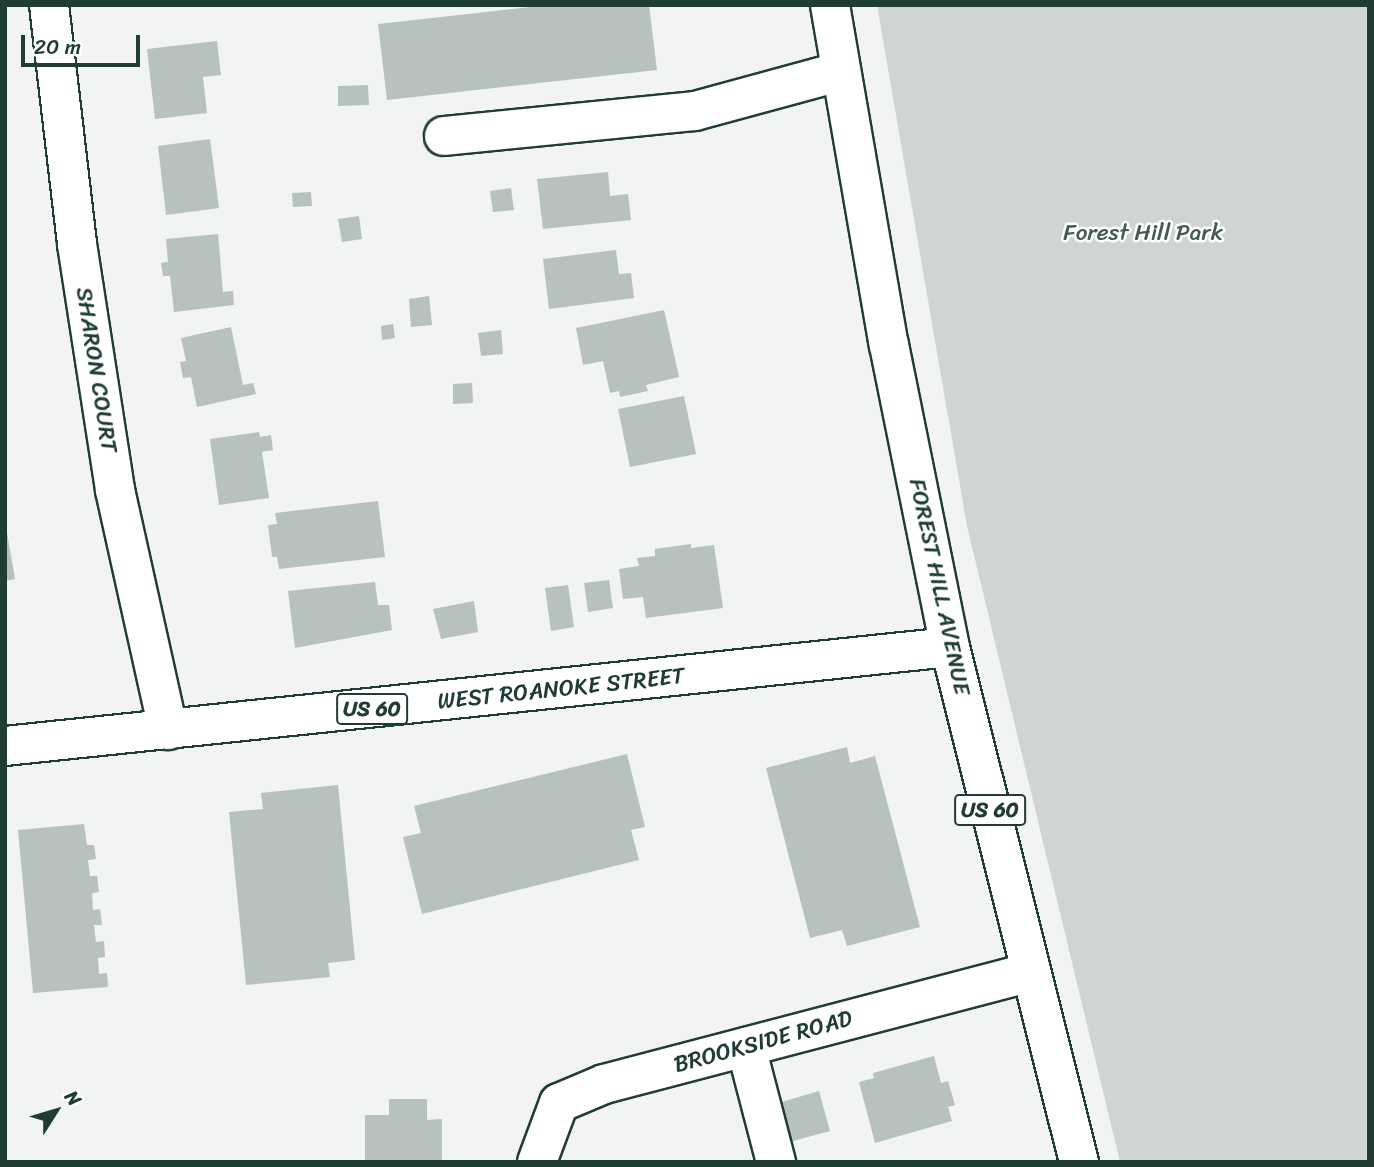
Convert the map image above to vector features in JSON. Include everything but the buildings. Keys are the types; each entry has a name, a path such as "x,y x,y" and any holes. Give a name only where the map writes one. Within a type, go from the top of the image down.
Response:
{"main road":[{"name":"SHARON COURT","path":"49,5 76,244 114,489 168,730"},
{"name":"FOREST HILL AVENUE","path":"830,5 839,72 950,647 1079,1162"},
{"path":"444,136 695,111 839,72"},
{"name":"WEST ROANOKE STREET","path":"5,747 950,647"},
{"name":"BROOKSIDE ROAD","path":"537,1162 559,1102 604,1084 1030,972"},
{"path":"746,1047 776,1162"}],"green space":[{"name":"Forest Hill Park","path":"877,5 1369,5 1369,1162 1120,1162 967,526"}]}
